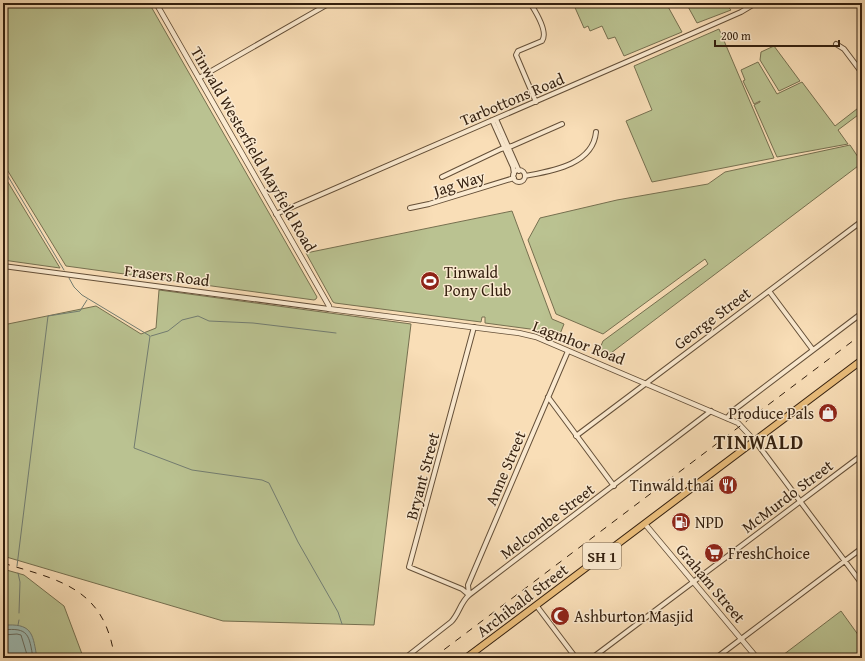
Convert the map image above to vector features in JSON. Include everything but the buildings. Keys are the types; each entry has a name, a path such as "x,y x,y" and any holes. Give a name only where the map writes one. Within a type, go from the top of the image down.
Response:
{"highway":[{"name":"Archibald Street","path":"466,658 862,360"}],"street":[{"name":"Tinwald Westerfield Mayfield Road","path":"156,3 329,308"},
{"path":"199,78 330,3"},
{"name":"Tarbottons Road","path":"276,214 725,19 756,3"},
{"path":"532,6 544,32 544,38 542,41 518,51 516,55 536,102"},
{"path":"836,44 844,49 862,73"},
{"path":"494,120 519,171 524,172 525,176"},
{"path":"442,177 562,124"},
{"path":"525,176 555,170 573,163 588,150 593,143 596,132"},
{"path":"507,148 513,167 514,176 518,182 525,179 525,176"},
{"path":"514,176 519,171"},
{"name":"Jag Way","path":"410,208 429,204 514,176"},
{"name":"George Street","path":"576,436 862,221"},
{"name":"Frasers Road","path":"3,266 329,308"},
{"path":"769,291 813,350"},
{"name":"Lagmhor Road","path":"329,308 528,335 547,341 647,383 741,425 755,441"},
{"path":"726,418 734,410 862,313"},
{"name":"Bryant Street","path":"469,595 462,590 409,567 474,328"},
{"name":"Anne Street","path":"469,595 468,585 568,351"},
{"path":"548,397 614,486"},
{"name":"Melcombe Street","path":"405,658 451,622 457,615 464,599 711,411"},
{"path":"755,441 862,584"},
{"name":"McMurdo Street","path":"592,658 862,455"},
{"name":"Graham Street","path":"645,524 757,658"},
{"path":"716,658 862,548"},
{"path":"536,605 576,658"}],"green space":[{"path":"3,3 149,3 317,297 316,299 314,300 66,266 3,163"},
{"path":"573,3 666,3 682,32 624,56 615,37 608,39 602,26 590,31 588,26 584,28"},
{"path":"686,3 725,3 731,10 697,23"},
{"path":"719,29 774,158 652,182 626,121 652,110 634,66"},
{"path":"774,46 800,81 779,91 760,60 761,52"},
{"path":"758,62 777,94 802,82 835,126 862,105 862,112 838,130 848,144 777,157 754,105 760,101 754,104 743,81 745,80 741,70"},
{"path":"850,145 862,163 607,356 598,353 603,341 708,264 705,259 603,334 556,314 528,240 540,218 617,200 708,184 725,172"},
{"path":"3,174 60,268 3,260"},
{"name":"Tinwald Pony Club","path":"512,211 552,319 564,324 558,339 530,329 485,323 485,317 482,317 481,322 335,303 333,302 306,253"},
{"path":"159,290 411,324 374,625 223,621 3,556 3,325 96,306 141,334 156,328"},
{"path":"3,569 24,575 64,606 82,654 82,658 3,658"},
{"path":"841,611 859,636 862,634 862,658 779,658"}],"water":[{"path":"16,625 27,629 33,638 37,658 3,658 3,626"}],"waterway":[{"path":"3,168 64,270"},
{"path":"69,278 74,287 82,295 150,336 134,448 192,470 262,480 269,483 298,542 338,612 342,624"},
{"path":"17,566 48,316 80,311 87,300"},
{"path":"151,336 168,331 182,320 198,316 209,321 253,323 336,333"},
{"path":"18,573 20,582 19,613"},
{"path":"18,625 19,620"}],"railway":[{"path":"433,658 862,334"},
{"path":"3,563 52,578 80,593 92,604 102,617 110,637 115,658"}],"place":[{"name":"Tinwald Pony Club","path":"430,281"},
{"name":"Produce Pals","path":"828,413"},
{"name":"Tinwald thai","path":"728,485"},
{"name":"NPD","path":"681,522"},
{"name":"FreshChoice","path":"714,553"},
{"name":"Ashburton Masjid","path":"560,616"}],"district":[{"name":"TINWALD","path":"759,441"}]}
